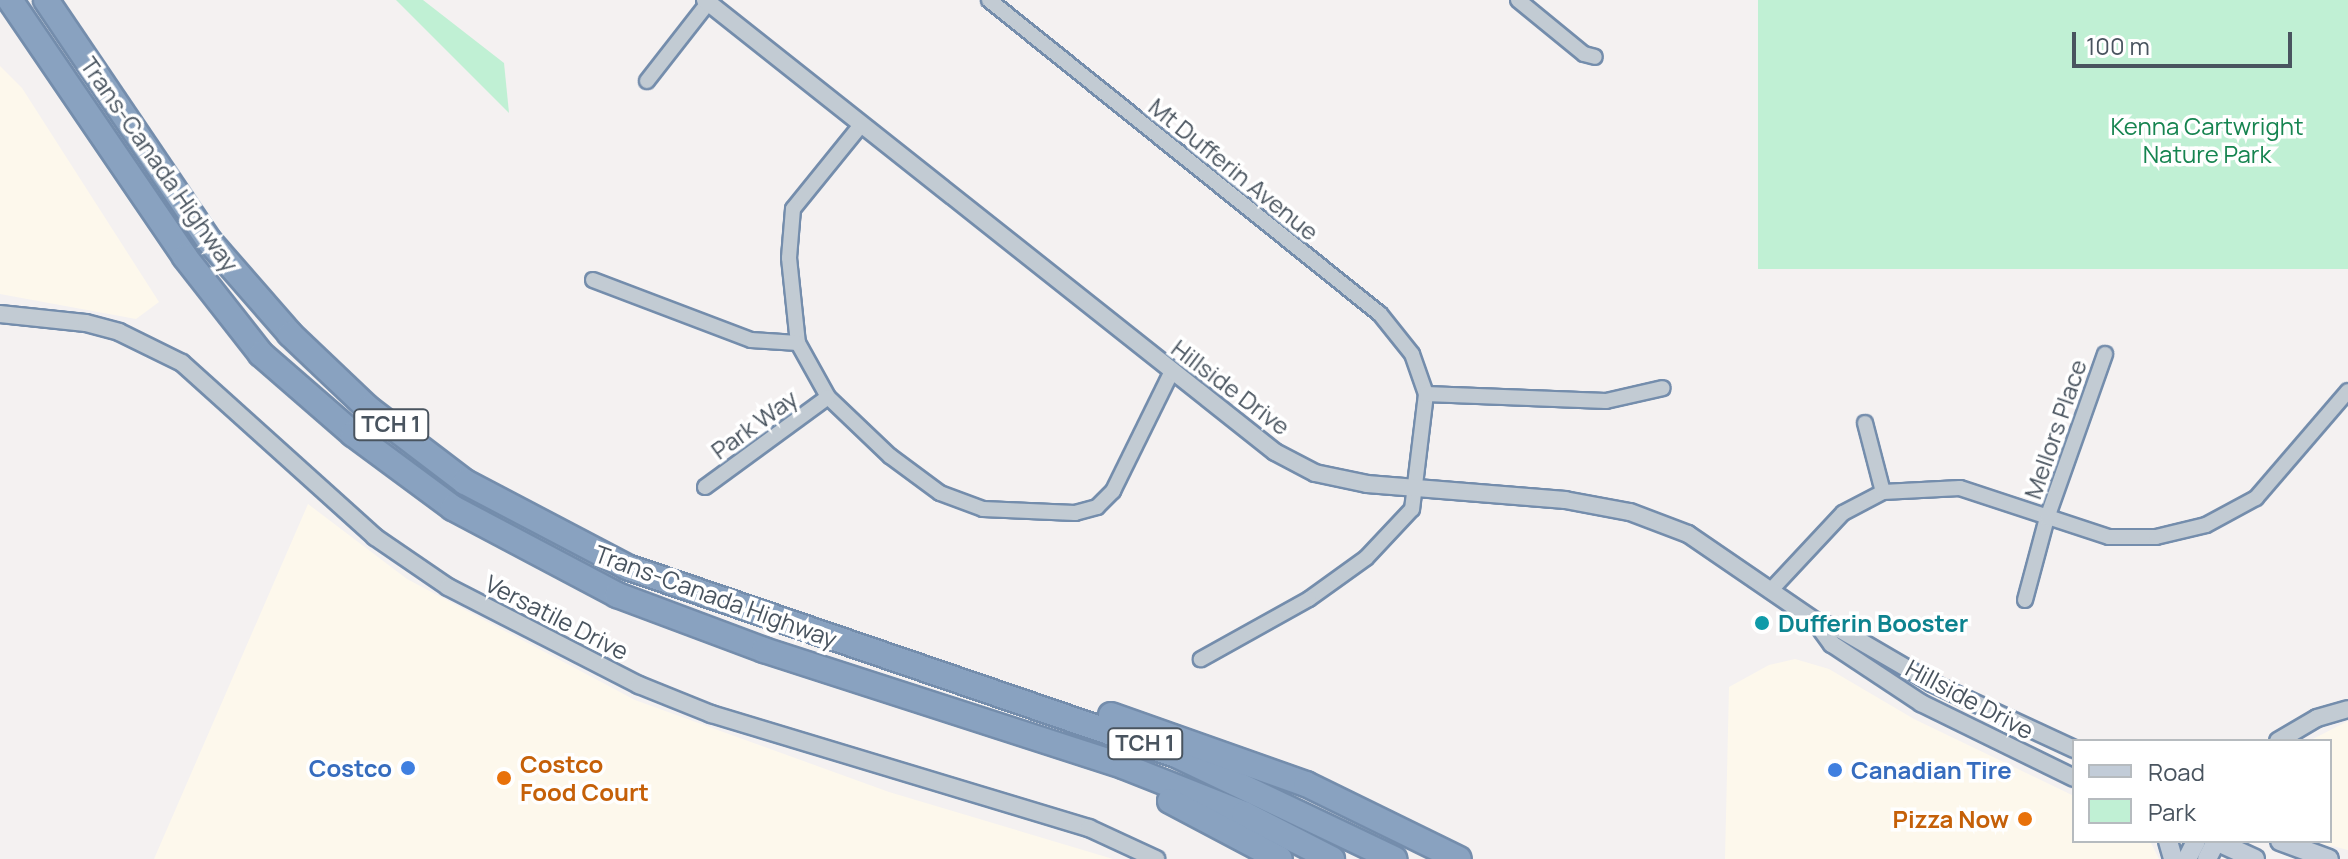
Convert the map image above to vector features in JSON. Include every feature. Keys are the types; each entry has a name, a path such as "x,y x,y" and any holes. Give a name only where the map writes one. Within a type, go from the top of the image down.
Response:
{"highway":[{"name":"Trans-Canada Highway","path":"10,0 185,257 261,354 353,434 453,508 617,595 764,650 1054,743 1244,814 1332,859"},
{"name":"Trans-Canada Highway","path":"46,0 209,241 290,334 346,387 465,482 627,567 1176,755 1394,859"},
{"path":"989,690 1106,713 1184,737 1336,797 1459,859"},
{"path":"1054,743 1116,780 1213,821 1280,859"}],"main road":[{"path":"2220,843 2255,859"},
{"path":"2285,843 2329,859"}],"street":[{"name":"Mt Dufferin Avenue","path":"989,0 1380,314 1412,354 1426,394"},
{"path":"1518,0 1584,54 1595,57"},
{"path":"647,81 706,1"},
{"name":"Hillside Drive","path":"706,1 1171,373 1275,452 1315,473 1415,489 1565,500 1630,512 1688,534 1815,621 1841,630 1945,690 2072,748"},
{"path":"861,125 793,209 789,258 798,343 828,397 890,456 940,493 983,509 1075,513 1097,507 1113,491 1171,373"},
{"path":"593,280 751,340 798,343"},
{"name":"Versatile Drive","path":"0,314 86,323 119,332 182,363 375,537 448,587 625,679 711,714 1089,828 1156,859"},
{"name":"Mellors Place","path":"2025,600 2047,518 2105,354"},
{"path":"1201,659 1309,599 1366,558 1412,509 1426,394 1606,401 1663,388"},
{"path":"1771,590 1843,513 1883,492 1960,488 2109,537 2156,537 2206,525 2256,498 2348,391"},
{"name":"Park Way","path":"705,487 828,397"},
{"path":"1865,423 1883,492"},
{"name":"Hillside Drive","path":"1815,621 1832,644 1921,703 2072,777"},
{"path":"2281,739 2317,718 2348,709"}],"shaded area":[{"path":"0,66 22,88 159,302 136,319 0,294"},
{"path":"308,504 407,579 635,700 889,792 1113,859 154,859"},
{"path":"1795,659 1829,669 1914,719 2072,795 2072,843 2151,843 2159,859 1725,859 1729,687 1769,665"},
{"path":"2348,721 2348,850 2321,843 2332,843 2332,739 2313,739"}],"green space":[{"path":"396,0 423,0 504,63 509,113"},
{"name":"Kenna Cartwright Nature Park","path":"1758,0 2348,0 2348,269 1758,269"}],"place":[{"name":"Dufferin Booster","path":"1762,623"},
{"name":"Costco","path":"408,768"},
{"name":"Canadian Tire","path":"1835,770"},
{"name":"Costco Food Court","path":"504,778"},
{"name":"Pizza Now","path":"2025,819"}]}
